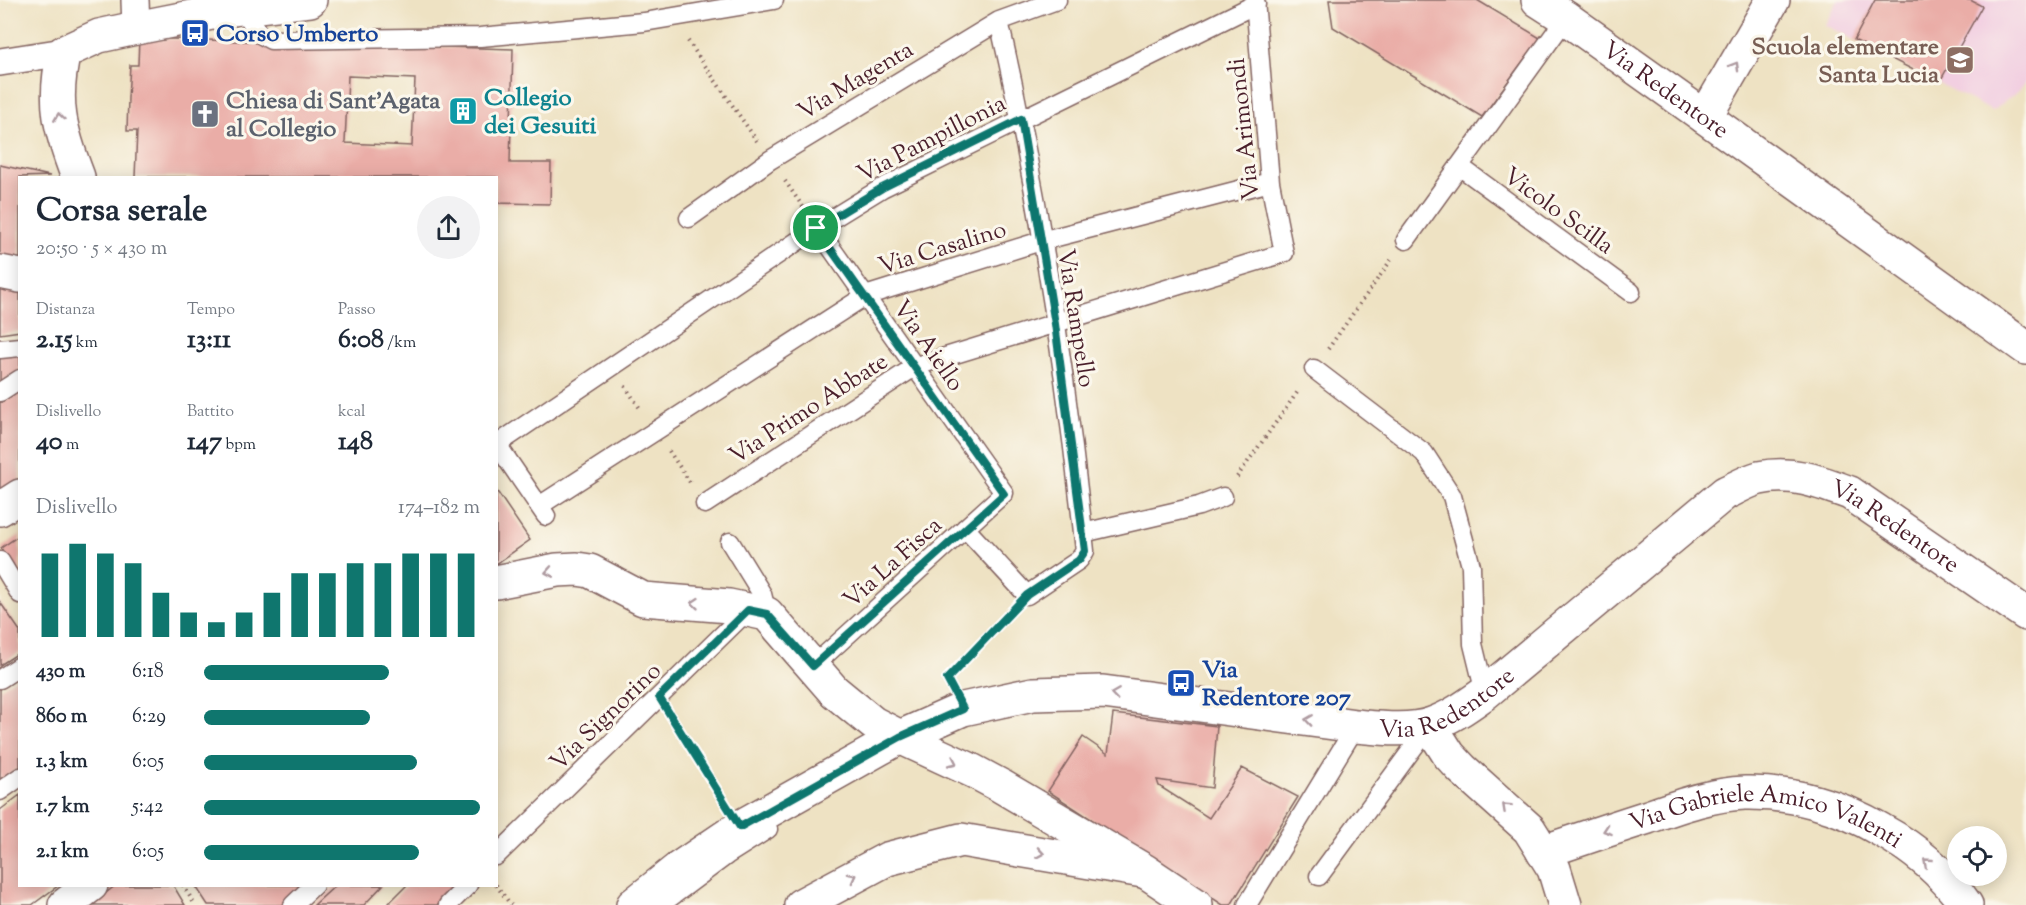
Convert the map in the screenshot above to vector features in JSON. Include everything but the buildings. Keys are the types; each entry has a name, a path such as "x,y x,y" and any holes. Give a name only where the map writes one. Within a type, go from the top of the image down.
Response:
{"street":[{"path":"0,62 64,52 99,36 136,14 310,0"},
{"name":"Via Redentore","path":"1538,0 2026,348"},
{"path":"1705,117 1773,0"},
{"path":"64,52 59,72 58,114 77,175"},
{"path":"0,272 18,276"},
{"name":"Via Redentore","path":"633,905 678,869 754,828 900,737 963,709 1033,694 1103,692 1356,726 1394,728 1430,725 1458,712 1485,693 1725,492 1757,479 1786,475 1820,482 1850,493 2026,614"},
{"path":"0,510 18,497"},
{"path":"498,582 557,570 590,570 643,599 729,606 758,612 813,666 834,691 873,723 973,771 1145,871 1196,905"},
{"path":"1430,725 1456,762 1529,829 1554,869 1565,905"},
{"name":"Via Gabriele Amico Valenti","path":"1543,852 1688,803 1744,793 1776,795 1814,802 1868,822 1897,839 1934,868 1966,905"},
{"path":"801,905 887,859 961,840 1145,871"},
{"path":"66,905 88,887"}],"lane":[{"path":"235,6 258,33 271,40 480,37 580,29 774,0"},
{"name":"Via Magenta","path":"689,218 770,160 999,21 1056,0"},
{"name":"Via Pampillonia","path":"498,443 816,228 882,188 1256,2"},
{"name":"Via Arimondi","path":"1256,2 1270,182 1284,254"},
{"path":"1406,240 1566,18"},
{"name":"Via Rampello","path":"999,21 1021,119 1055,324 1085,551 1079,560 1027,595"},
{"name":"Vicolo Scilla","path":"1459,165 1631,292"},
{"name":"Via Casalino","path":"498,445 542,511 865,296 1041,241 1270,182"},
{"name":"Via Aiello","path":"816,228 916,366 1004,494"},
{"name":"Via Primo Abbate","path":"705,504 916,366 1284,254"},
{"path":"0,350 18,347"},
{"path":"1314,369 1424,453 1452,496 1471,566 1473,644 1485,693"},
{"path":"0,392 18,380"},
{"name":"Via La Fisca","path":"813,666 1004,494"},
{"path":"1083,533 1199,506 1223,497"},
{"path":"965,528 1027,595"},
{"path":"730,542 762,594 758,612"},
{"path":"0,561 18,591"},
{"name":"Via Signorino","path":"498,854 659,697 758,612"},
{"path":"0,679 18,667"},
{"path":"1319,876 1430,725"},
{"path":"1247,905 1356,726"},
{"path":"0,791 18,778"},
{"name":"Via Redentore","path":"660,905 727,855 754,828"},
{"path":"293,905 312,887"},
{"path":"448,905 466,887"}],"path":[{"path":"672,17 816,228"},
{"path":"963,709 947,679 1027,595"},
{"path":"659,697 754,828"},
{"path":"184,887 195,905"},
{"path":"498,887 511,905"}],"shaded area":[{"name":"Scuola elementare Santa Lucia","path":"1838,0 2026,0 2026,81 2019,91 1992,111 1825,25"}],"place":[{"name":"Corso Umberto","path":"195,33"},
{"name":"Scuola elementare Santa Lucia","path":"1960,60"},
{"name":"Collegio dei Gesuiti","path":"463,111"},
{"name":"Chiesa di Sant'Agata al Collegio","path":"205,114"},
{"name":"Via Redentore 207","path":"1181,683"}],"route":[{"path":"1021,119 1055,324 1085,551 1079,560 1027,595 947,679 963,709 900,737 740,827 659,697 748,610 767,614 813,666 1004,494 916,366 816,228 882,188 1021,119"}]}
